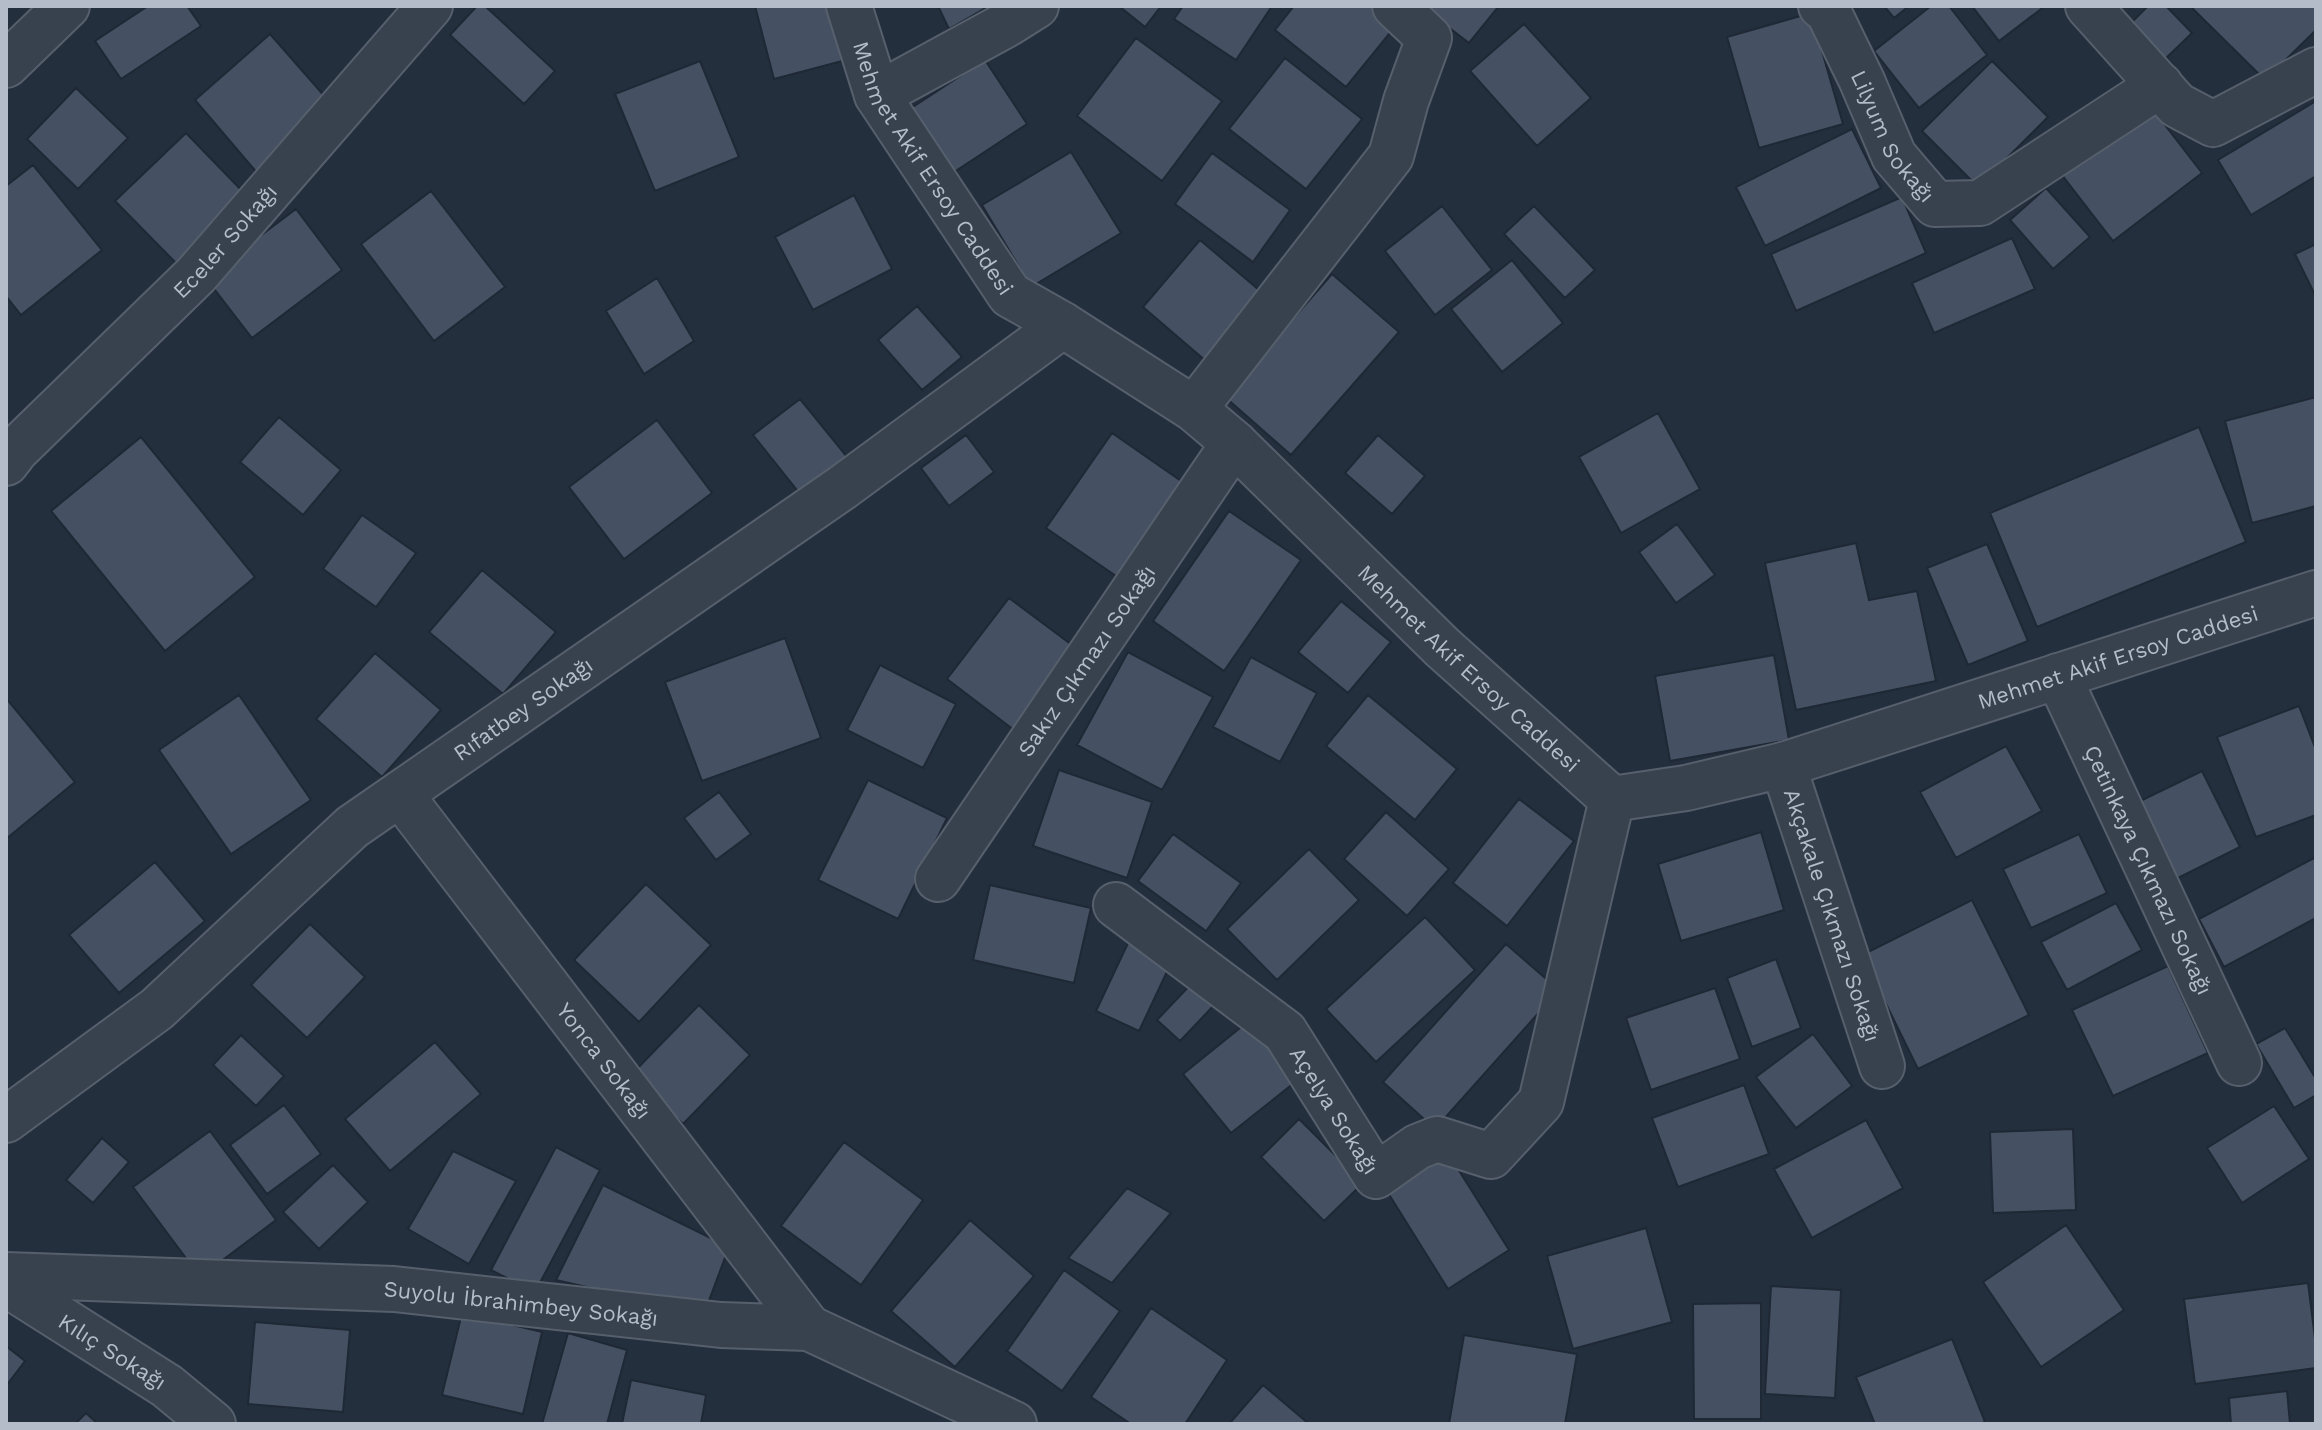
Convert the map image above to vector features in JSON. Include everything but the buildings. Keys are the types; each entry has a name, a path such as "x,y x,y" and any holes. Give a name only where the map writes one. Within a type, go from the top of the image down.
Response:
{"street":[{"path":"6,65 67,6"},
{"name":"Eceler Sokağı","path":"6,463 196,275 430,6"},
{"name":"Mehmet Akif Ersoy Caddesi","path":"849,6 877,95 1010,295 1063,325 1194,409 1234,443 1443,648 1612,799 1686,788 1783,765 2316,593"},
{"path":"877,95 1036,6"},
{"path":"1194,409 1391,156 1406,101 1429,38 1395,6"},
{"name":"Lilyum Sokağı","path":"1821,6 1828,11 1842,39 1894,156 1935,204 1980,203 2160,85"},
{"path":"2088,6 2177,105 2213,124 2316,70"},
{"name":"Rıfatbey Sokağı","path":"6,1120 157,1009 352,827 843,487 1063,325"},
{"name":"Sakız Çıkmazı Sokağı","path":"938,879 1234,443"},
{"name":"Çetinkaya Çıkmazı Sokağı","path":"2058,676 2239,1063"},
{"name":"Akçakale Çıkmazı Sokağı","path":"1783,765 1882,1066"},
{"name":"Yonca Sokağı","path":"400,794 809,1328"},
{"name":"Açelya Sokağı","path":"1116,905 1285,1032 1376,1176 1417,1147 1437,1139 1491,1156 1541,1102 1612,799"},
{"name":"Suyolu İbrahimbey Sokağı","path":"6,1275 394,1289 721,1325 809,1328 1014,1424"},
{"name":"Kılıç Sokağı","path":"6,1284 167,1386 213,1424"}]}
